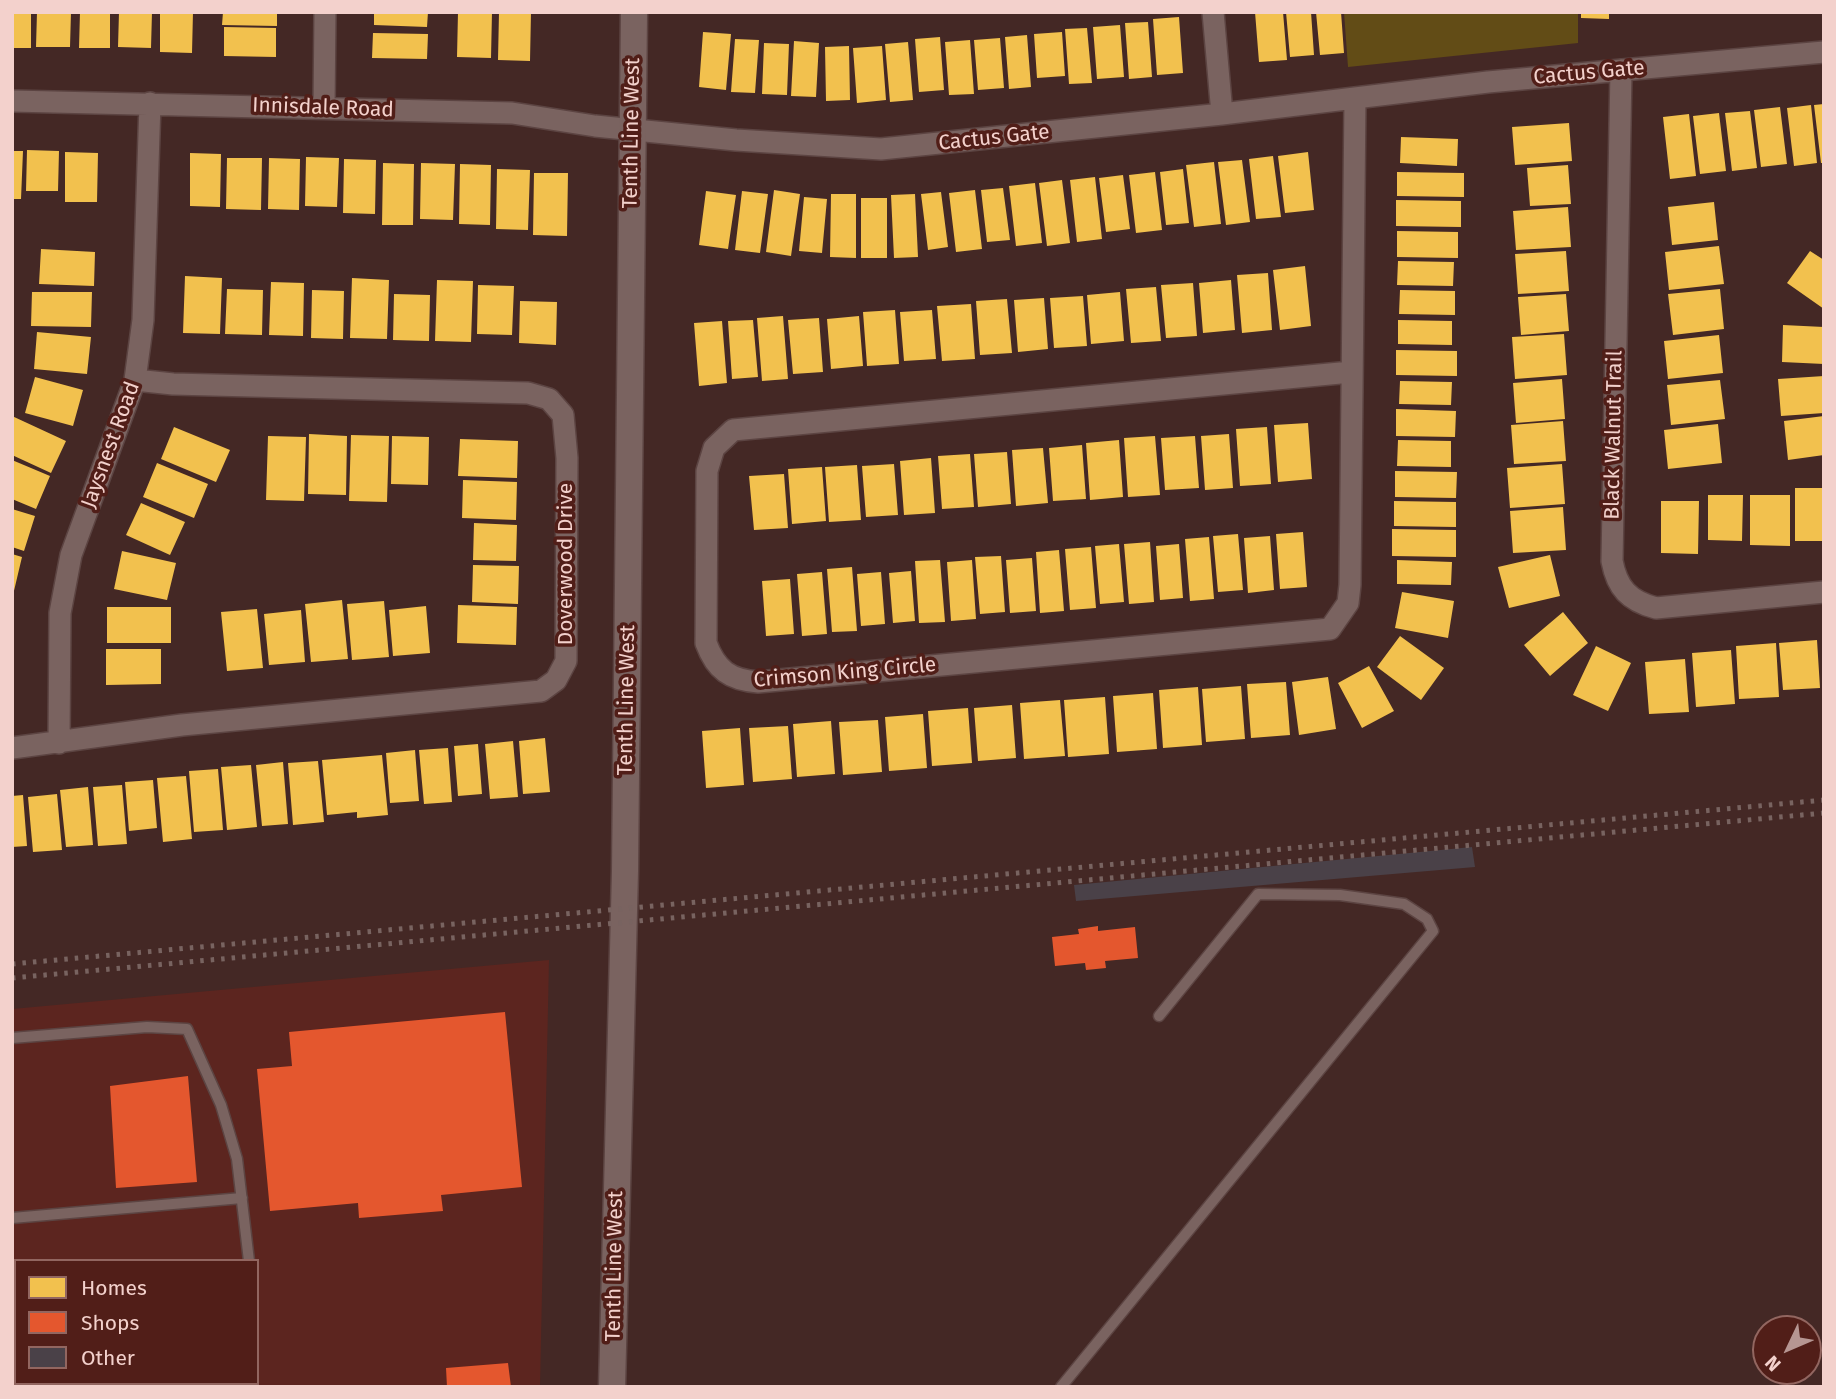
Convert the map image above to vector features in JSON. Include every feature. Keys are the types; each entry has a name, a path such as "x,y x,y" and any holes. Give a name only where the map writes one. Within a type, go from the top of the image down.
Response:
{"street":[{"path":"324,108 325,12"},
{"name":"Tenth Line West","path":"612,1387 625,871 633,332 634,12"},
{"path":"1213,12 1222,114"},
{"name":"Cactus Gate","path":"632,130 802,146 881,149 1621,70 1824,52"},
{"name":"Black Walnut Trail","path":"1621,70 1612,561 1616,578 1630,598 1656,608 1824,592"},
{"path":"1351,372 1355,98"},
{"name":"Innisdale Road","path":"12,102 512,113 632,130"},
{"name":"Jaysnest Road","path":"60,743 60,613 71,555 135,380 143,320 150,103"},
{"name":"Crimson King Circle","path":"1351,372 1350,584 1348,603 1330,629 758,682 743,681 725,674 713,662 706,643 707,471 714,448 733,429 1351,372"},
{"name":"Doverwood Drive","path":"12,748 182,725 541,691 556,680 566,661 567,458 563,415 549,399 528,393 173,384 135,380"}],"lane":[{"path":"1061,1387 1433,931 1427,919 1404,904 1340,895 1258,894 1159,1016"},
{"path":"12,1038 148,1027 187,1029 221,1105 237,1159 249,1259"},
{"path":"12,1218 242,1198"}],"shaded area":[{"path":"1344,12 1578,12 1578,43 1348,67"},
{"path":"549,960 540,1387 12,1387 12,1009"}],"building: Homes":[{"path":"12,12 31,12 31,48 12,48"},
{"path":"37,12 71,12 70,47 36,47"},
{"path":"80,12 110,12 110,48 79,48"},
{"path":"119,12 152,12 151,48 118,47"},
{"path":"160,12 193,12 192,53 160,52"},
{"path":"223,12 277,12 277,26 222,25"},
{"path":"374,12 428,12 427,27 374,25"},
{"path":"458,12 492,12 491,58 457,57"},
{"path":"499,12 531,12 530,61 498,60"},
{"path":"1255,12 1283,12 1287,60 1259,62"},
{"path":"1286,12 1311,12 1314,55 1290,57"},
{"path":"1316,12 1341,12 1344,53 1320,55"},
{"path":"1581,12 1609,12 1609,19 1581,18"},
{"path":"1179,17 1183,73 1157,75 1153,19"},
{"path":"1148,22 1152,77 1129,79 1125,23"},
{"path":"1120,25 1124,77 1097,79 1093,27"},
{"path":"224,27 276,28 276,57 224,56"},
{"path":"1087,28 1092,83 1069,84 1065,29"},
{"path":"703,32 731,34 726,90 699,87"},
{"path":"1062,32 1065,76 1037,78 1034,34"},
{"path":"373,33 428,34 427,59 372,58"},
{"path":"1027,35 1031,87 1009,89 1005,37"},
{"path":"940,37 944,90 919,92 915,39"},
{"path":"1000,38 1004,88 978,90 974,40"},
{"path":"735,39 759,40 755,93 731,92"},
{"path":"970,40 974,94 949,95 945,42"},
{"path":"794,41 819,43 816,97 791,96"},
{"path":"908,42 913,100 890,102 885,44"},
{"path":"764,43 789,44 787,95 762,94"},
{"path":"849,46 850,100 826,101 825,47"},
{"path":"882,46 886,100 857,103 853,48"},
{"path":"1824,104 1824,163 1821,163 1814,105"},
{"path":"1811,105 1817,163 1794,166 1787,108"},
{"path":"1780,107 1787,164 1761,167 1754,110"},
{"path":"1750,111 1757,168 1732,171 1725,113"},
{"path":"1719,113 1726,171 1700,174 1693,116"},
{"path":"1689,114 1696,176 1670,179 1663,117"},
{"path":"1569,123 1572,161 1515,165 1512,127"},
{"path":"1401,137 1458,139 1457,166 1400,163"},
{"path":"27,150 59,151 58,191 26,191"},
{"path":"12,151 23,151 21,199 12,199"},
{"path":"65,152 98,153 97,202 65,202"},
{"path":"1308,152 1314,210 1285,213 1278,156"},
{"path":"190,153 221,154 220,207 190,206"},
{"path":"1273,156 1281,217 1256,219 1249,159"},
{"path":"306,157 339,158 337,207 305,206"},
{"path":"227,158 262,158 261,210 226,209"},
{"path":"269,158 300,159 299,210 268,209"},
{"path":"344,159 376,160 375,214 343,213"},
{"path":"1242,160 1250,222 1226,225 1218,162"},
{"path":"1214,162 1221,224 1194,227 1186,165"},
{"path":"383,163 414,164 413,225 382,225"},
{"path":"421,163 455,164 453,220 420,219"},
{"path":"460,164 491,165 490,225 459,224"},
{"path":"1568,165 1571,204 1530,206 1527,168"},
{"path":"497,169 530,170 528,230 496,229"},
{"path":"1183,169 1189,223 1166,225 1160,172"},
{"path":"1155,172 1162,230 1136,233 1129,175"},
{"path":"1397,172 1464,173 1464,197 1397,196"},
{"path":"534,173 568,173 567,236 533,235"},
{"path":"1123,175 1130,229 1106,232 1099,178"},
{"path":"1095,177 1102,239 1077,242 1070,180"},
{"path":"1062,180 1070,243 1047,246 1039,183"},
{"path":"1035,183 1042,243 1016,246 1009,186"},
{"path":"1003,188 1010,240 987,242 981,190"},
{"path":"774,190 800,194 791,256 766,252"},
{"path":"975,190 982,249 956,252 949,193"},
{"path":"706,191 736,195 728,249 699,245"},
{"path":"742,191 768,194 760,253 735,250"},
{"path":"941,192 948,247 928,250 921,194"},
{"path":"831,194 856,194 856,258 830,257"},
{"path":"915,194 918,257 894,258 891,195"},
{"path":"804,197 827,199 822,253 799,251"},
{"path":"861,198 887,198 887,258 861,258"},
{"path":"1396,200 1461,201 1461,227 1396,226"},
{"path":"1714,202 1718,240 1672,245 1668,207"},
{"path":"1568,207 1571,247 1516,250 1513,211"},
{"path":"1397,231 1458,232 1458,258 1397,257"},
{"path":"1719,246 1724,284 1669,290 1665,252"},
{"path":"41,249 95,252 94,286 39,284"},
{"path":"1566,251 1569,291 1518,294 1515,254"},
{"path":"1810,251 1824,260 1824,309 1787,283"},
{"path":"1398,261 1454,262 1453,286 1397,285"},
{"path":"1305,266 1311,326 1280,330 1273,270"},
{"path":"1268,273 1272,330 1242,333 1237,275"},
{"path":"185,276 222,278 220,334 183,333"},
{"path":"352,278 389,280 387,339 350,338"},
{"path":"437,280 473,281 471,342 435,341"},
{"path":"1231,280 1235,330 1203,333 1199,283"},
{"path":"271,282 304,283 303,336 269,335"},
{"path":"1193,283 1197,336 1166,338 1161,285"},
{"path":"478,285 514,286 512,335 477,334"},
{"path":"1156,287 1161,341 1131,343 1126,289"},
{"path":"227,289 263,290 262,335 225,334"},
{"path":"1720,289 1724,329 1673,335 1668,294"},
{"path":"312,290 344,291 343,339 311,338"},
{"path":"1400,290 1455,291 1455,315 1399,314"},
{"path":"32,292 92,292 91,327 31,326"},
{"path":"1120,292 1124,341 1091,344 1087,295"},
{"path":"394,294 430,295 429,341 393,340"},
{"path":"1566,294 1569,331 1521,335 1518,297"},
{"path":"1083,296 1087,346 1054,348 1050,298"},
{"path":"1044,298 1048,349 1018,352 1014,300"},
{"path":"1007,299 1012,353 980,355 976,301"},
{"path":"520,301 557,302 556,345 519,343"},
{"path":"971,304 975,359 942,361 937,306"},
{"path":"895,310 899,364 867,366 863,312"},
{"path":"932,310 936,359 904,361 900,312"},
{"path":"783,316 788,379 762,381 757,318"},
{"path":"859,316 863,366 831,369 827,319"},
{"path":"819,318 823,372 793,374 788,320"},
{"path":"753,320 758,377 732,379 728,321"},
{"path":"1398,320 1452,321 1452,345 1398,344"},
{"path":"722,321 727,383 699,386 694,323"},
{"path":"1783,325 1824,327 1824,364 1782,362"},
{"path":"37,332 91,337 87,374 34,369"},
{"path":"1564,334 1567,375 1515,379 1512,337"},
{"path":"1719,335 1723,373 1668,379 1664,341"},
{"path":"1396,350 1457,351 1457,376 1396,375"},
{"path":"1824,376 1824,413 1781,416 1778,379"},
{"path":"35,377 83,390 73,426 25,413"},
{"path":"1562,379 1565,419 1516,423 1513,383"},
{"path":"1720,380 1725,419 1671,425 1667,385"},
{"path":"1400,381 1452,382 1451,405 1399,404"},
{"path":"1396,409 1456,411 1455,437 1396,436"},
{"path":"12,416 66,441 51,473 12,455"},
{"path":"1824,416 1824,455 1788,460 1784,421"},
{"path":"1563,421 1566,461 1514,464 1511,425"},
{"path":"1308,423 1312,479 1278,482 1274,425"},
{"path":"1718,424 1722,463 1668,469 1664,430"},
{"path":"174,427 230,450 216,482 161,459"},
{"path":"1267,427 1271,484 1240,486 1236,429"},
{"path":"309,434 347,436 346,495 308,494"},
{"path":"1229,434 1233,488 1205,490 1201,436"},
{"path":"351,435 389,436 387,502 349,501"},
{"path":"268,436 306,437 304,501 266,500"},
{"path":"392,436 429,437 428,485 391,484"},
{"path":"1155,436 1160,495 1128,497 1124,438"},
{"path":"1195,436 1199,488 1165,490 1161,438"},
{"path":"460,439 518,441 517,478 458,476"},
{"path":"1119,440 1123,497 1090,500 1086,443"},
{"path":"1398,440 1451,441 1451,467 1397,466"},
{"path":"1082,445 1086,499 1053,501 1049,448"},
{"path":"1043,448 1048,503 1016,506 1012,450"},
{"path":"1007,452 1011,504 978,507 974,454"},
{"path":"970,454 974,507 942,509 938,456"},
{"path":"931,458 935,513 904,515 900,461"},
{"path":"12,460 50,476 36,509 12,499"},
{"path":"157,463 208,484 194,518 143,497"},
{"path":"894,464 898,515 866,517 862,466"},
{"path":"1562,464 1565,504 1510,508 1507,468"},
{"path":"857,465 861,520 829,522 825,467"},
{"path":"822,467 826,521 792,524 788,469"},
{"path":"1395,471 1457,472 1456,498 1395,497"},
{"path":"784,474 788,528 754,530 749,476"},
{"path":"463,480 517,482 516,520 462,518"},
{"path":"1795,488 1824,488 1824,541 1795,541"},
{"path":"1708,495 1743,495 1742,541 1708,540"},
{"path":"1750,495 1790,495 1790,546 1750,545"},
{"path":"1394,501 1456,502 1456,527 1394,526"},
{"path":"1661,501 1699,501 1698,554 1661,553"},
{"path":"141,503 185,522 170,555 126,535"},
{"path":"1563,507 1566,550 1513,553 1510,511"},
{"path":"12,509 35,516 24,551 12,547"},
{"path":"474,523 517,525 516,561 473,560"},
{"path":"1392,529 1456,530 1456,557 1392,556"},
{"path":"1303,532 1307,587 1280,589 1276,534"},
{"path":"1238,534 1243,590 1218,592 1213,536"},
{"path":"1270,536 1274,590 1248,593 1244,538"},
{"path":"1209,537 1214,599 1190,601 1185,539"},
{"path":"1150,542 1154,602 1129,604 1124,544"},
{"path":"1119,544 1124,602 1100,604 1095,546"},
{"path":"1179,544 1183,598 1160,600 1156,546"},
{"path":"1091,547 1096,608 1070,610 1065,549"},
{"path":"1059,550 1064,611 1040,613 1036,552"},
{"path":"122,551 176,563 167,600 114,589"},
{"path":"12,554 22,557 13,595 12,595"},
{"path":"1550,555 1560,596 1509,608 1498,567"},
{"path":"1001,556 1005,612 980,614 975,557"},
{"path":"1032,558 1036,611 1010,613 1006,560"},
{"path":"940,560 945,622 919,623 915,561"},
{"path":"972,560 976,619 951,621 947,562"},
{"path":"1397,560 1452,562 1451,585 1397,584"},
{"path":"473,565 519,566 518,604 472,602"},
{"path":"852,567 857,631 832,632 827,569"},
{"path":"911,571 915,621 893,623 889,573"},
{"path":"822,572 827,634 802,636 797,574"},
{"path":"881,572 885,624 861,626 857,574"},
{"path":"790,579 794,634 766,636 762,581"},
{"path":"1402,592 1454,601 1448,638 1395,628"},
{"path":"342,600 348,659 311,662 305,604"},
{"path":"384,601 389,657 352,660 347,604"},
{"path":"458,605 517,607 516,645 457,643"},
{"path":"426,606 430,653 393,656 389,610"},
{"path":"107,607 171,607 171,643 107,643"},
{"path":"257,609 263,668 227,671 221,612"},
{"path":"301,610 305,662 269,665 264,614"},
{"path":"1563,612 1588,643 1550,676 1524,645"},
{"path":"1400,636 1444,668 1421,700 1377,667"},
{"path":"1817,640 1820,688 1783,690 1779,643"},
{"path":"1776,643 1779,697 1739,699 1736,646"},
{"path":"1596,646 1631,663 1608,711 1573,695"},
{"path":"106,649 161,649 161,684 106,685"},
{"path":"1731,650 1735,704 1696,707 1692,653"},
{"path":"1685,659 1689,712 1649,714 1645,662"},
{"path":"1369,666 1394,711 1362,728 1338,683"},
{"path":"1328,677 1336,729 1299,735 1292,682"},
{"path":"1286,682 1290,735 1251,738 1247,684"},
{"path":"1241,686 1245,739 1206,742 1202,689"},
{"path":"1198,687 1202,745 1163,748 1159,690"},
{"path":"1153,693 1157,749 1117,752 1113,696"},
{"path":"1105,697 1109,754 1068,757 1064,700"},
{"path":"1060,700 1065,756 1024,759 1020,703"},
{"path":"1012,705 1016,758 978,761 974,708"},
{"path":"968,708 972,763 932,766 928,711"},
{"path":"923,714 927,768 889,771 885,717"},
{"path":"878,720 882,772 843,775 839,722"},
{"path":"831,721 835,774 797,777 793,724"},
{"path":"788,726 792,779 753,782 749,728"},
{"path":"740,728 744,785 706,788 702,731"},
{"path":"545,738 550,792 523,794 519,741"},
{"path":"513,741 518,797 490,799 485,744"},
{"path":"478,744 482,794 458,796 454,746"},
{"path":"448,748 452,802 424,804 419,750"},
{"path":"415,750 419,801 390,803 386,753"},
{"path":"382,755 388,815 357,818 357,812 327,815 322,760"},
{"path":"318,761 324,822 293,825 288,763"},
{"path":"283,762 288,824 262,826 256,765"},
{"path":"251,765 257,827 227,830 221,767"},
{"path":"218,769 223,830 194,832 189,771"},
{"path":"186,776 192,839 163,842 157,778"},
{"path":"153,780 157,828 129,831 125,782"},
{"path":"122,785 127,844 98,846 93,787"},
{"path":"88,787 93,845 66,847 60,790"},
{"path":"57,794 62,850 33,852 28,797"},
{"path":"23,795 27,846 12,847 12,796"}],"building: Shops":[{"path":"1098,926 1098,931 1135,927 1138,958 1105,961 1106,968 1086,970 1085,963 1055,966 1052,937 1079,934 1078,929"},
{"path":"505,1012 522,1187 441,1195 443,1211 359,1218 358,1203 270,1211 257,1069 292,1066 289,1032"},
{"path":"188,1076 197,1182 116,1188 110,1086"},
{"path":"508,1363 511,1387 447,1387 446,1368"},
{"path":"12,1368 14,1385 94,1385 94,1387 12,1387"},
{"path":"136,1385 186,1385 186,1387"}],"building: Other":[{"path":"1472,847 1475,867 1076,901 1074,885"}],"railway":[{"path":"12,964 1824,800"},
{"path":"12,978 1824,813"}]}
